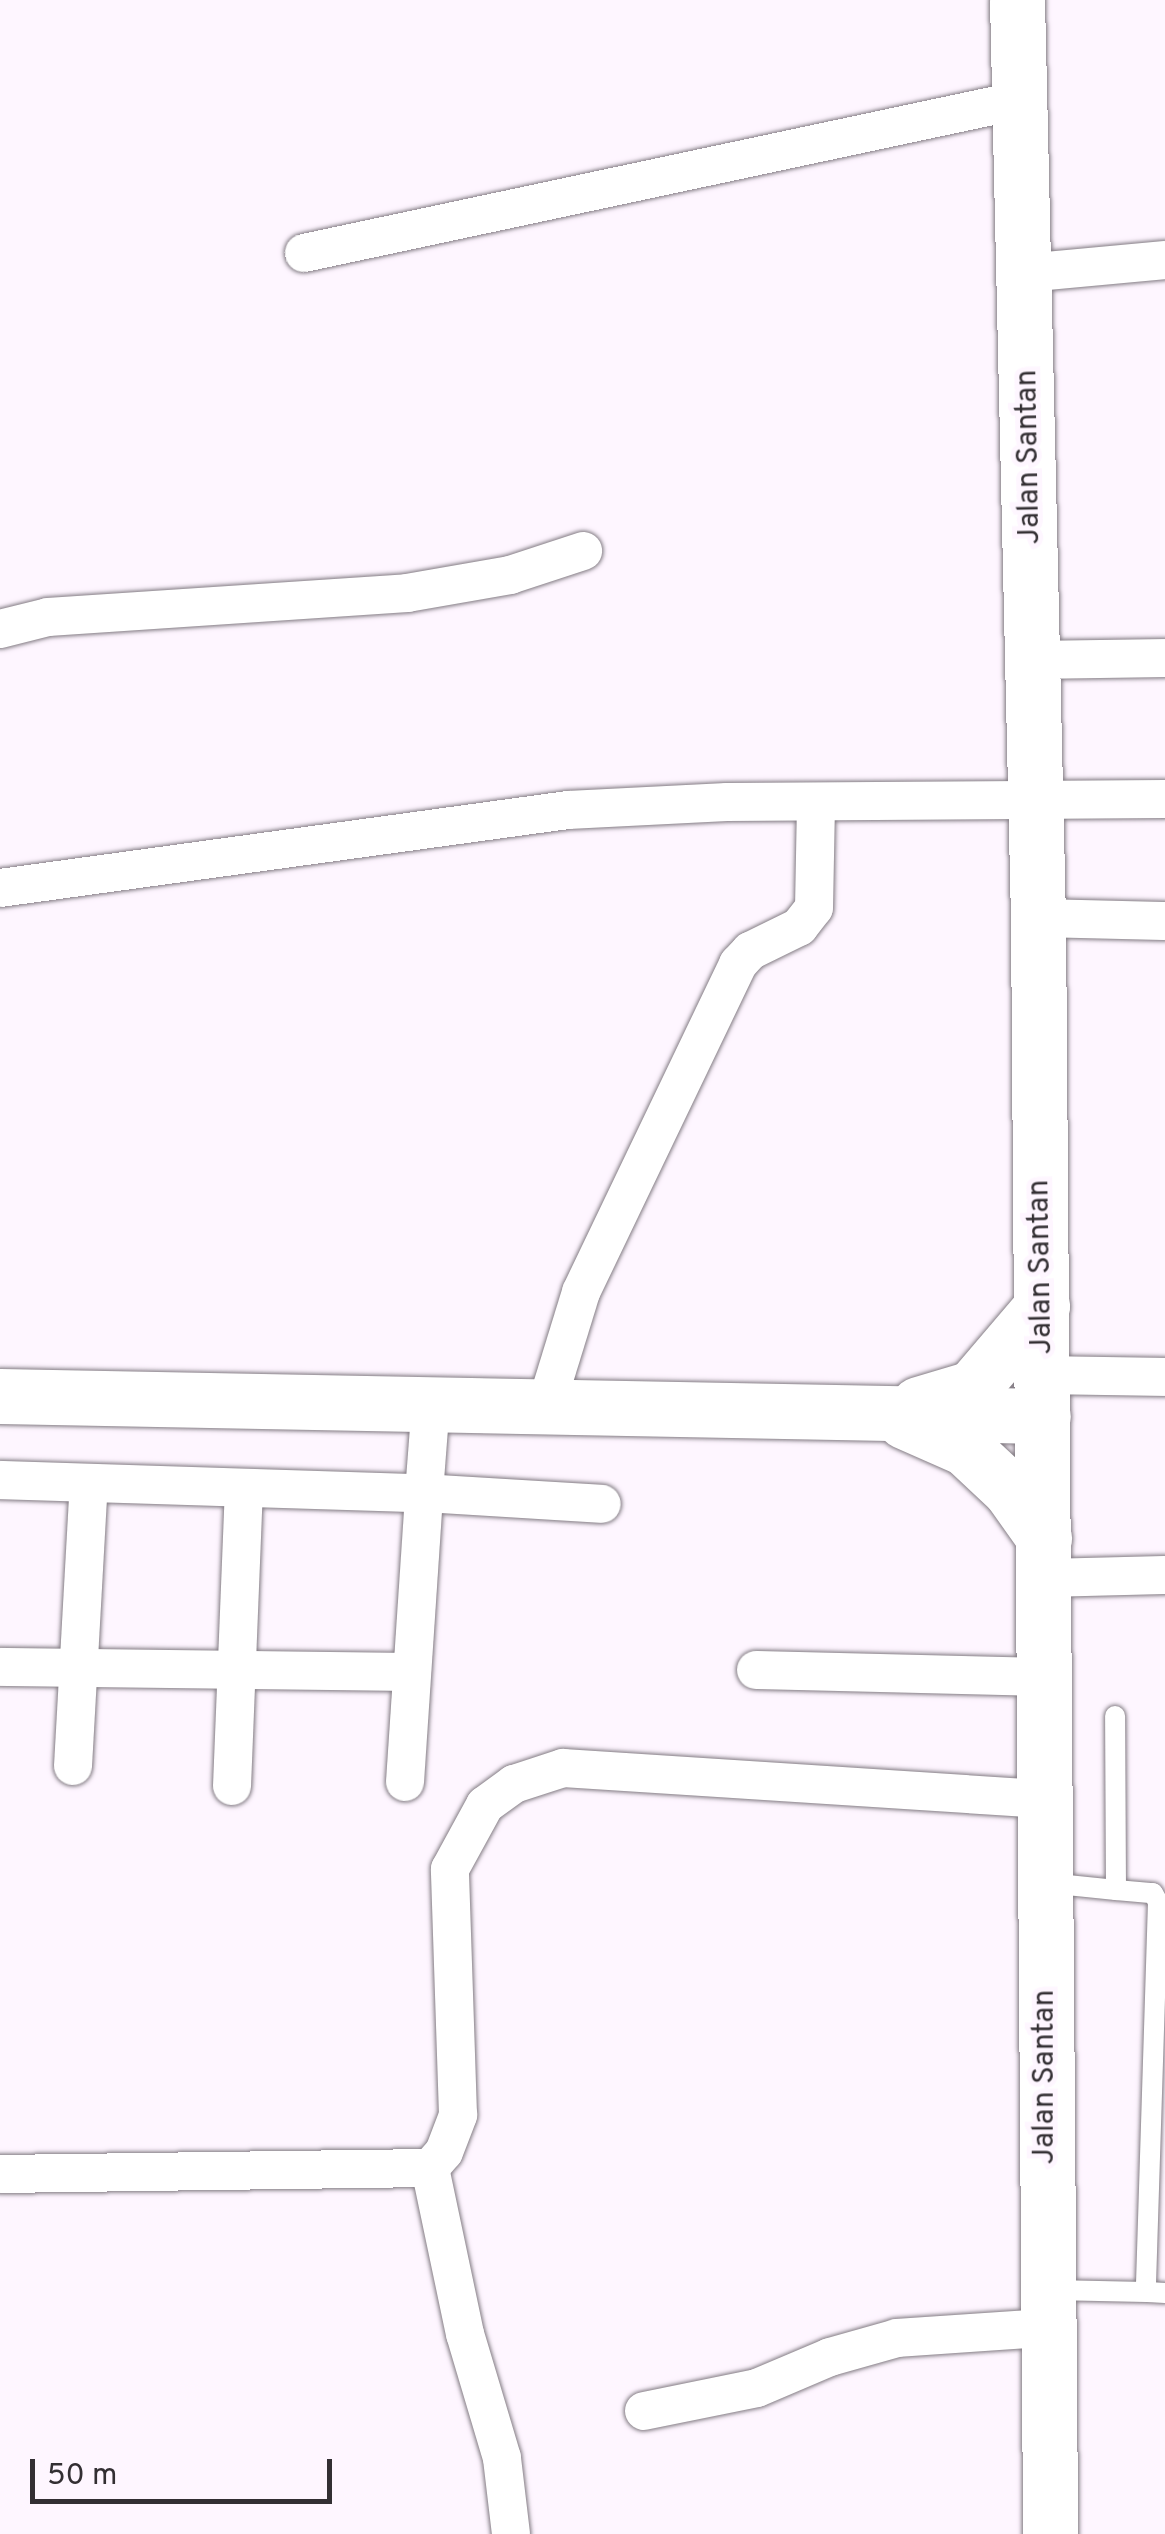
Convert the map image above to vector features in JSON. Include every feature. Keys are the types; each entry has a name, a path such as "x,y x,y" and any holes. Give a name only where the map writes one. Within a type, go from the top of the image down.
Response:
{"street":[{"name":"Jalan Santan","path":"1016,0 1035,660 1044,1396 1045,2309 1050,2534"},
{"path":"304,254 1020,100"},
{"path":"1025,273 1165,260"},
{"path":"0,628 48,616 407,593 510,575 583,551"},
{"path":"1035,660 1165,658"},
{"path":"0,888 500,817 676,803 1165,799"},
{"path":"546,1406 581,1292 738,964 750,951 799,927 814,908 816,803"},
{"path":"1038,918 1165,921"},
{"path":"886,1413 972,1388 1042,1306"},
{"path":"0,1396 886,1413 1044,1396 1165,1377"},
{"path":"404,1782 430,1402"},
{"path":"886,1413 964,1448 1010,1490 1044,1558 1165,1576"},
{"path":"0,1480 424,1493 602,1504"},
{"path":"73,1766 89,1483"},
{"path":"232,1786 233,1670 244,1490"},
{"path":"0,1668 412,1672"},
{"path":"756,1670 1045,1678"},
{"path":"0,2174 430,2168 444,2152 458,2115 450,1869 485,1805 514,1784 563,1768 1044,1799"},
{"path":"430,2168 465,2334 502,2458 512,2534"},
{"path":"644,2411 756,2388 830,2356 897,2338 1045,2309"}],"lane":[{"path":"1115,1716 1116,1890"},
{"path":"1045,2309 1157,2292 1161,1902 1153,1893 1046,1882"}]}
